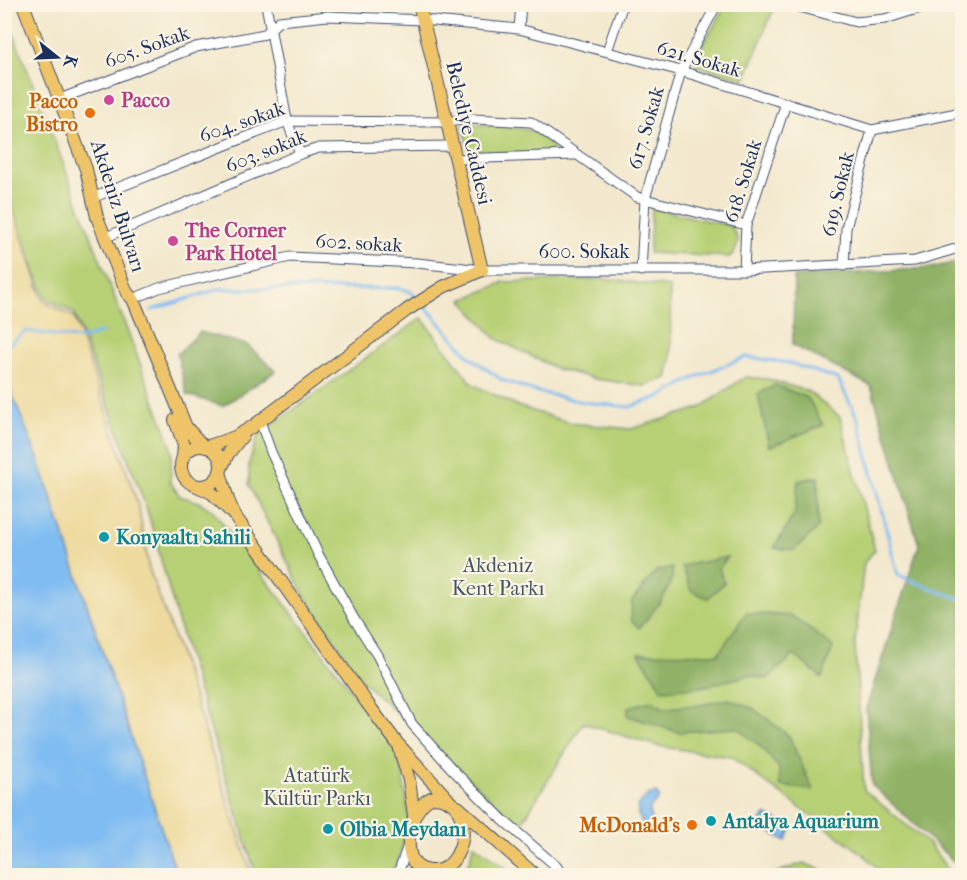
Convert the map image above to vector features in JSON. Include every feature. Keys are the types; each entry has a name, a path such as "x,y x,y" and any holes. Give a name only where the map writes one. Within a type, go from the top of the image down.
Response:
{"main road":[{"name":"Akdeniz Bulvarı","path":"23,4 86,169 104,238 186,427 205,447"},
{"name":"Belediye Caddesi","path":"419,4 482,270"},
{"name":"600. Sokak","path":"256,424 407,310 443,287 482,270"},
{"path":"130,296 128,301 184,445 182,473 188,482 212,493 235,516 367,703 398,743 459,810 462,826 461,847 451,863 428,872"},
{"path":"183,458 193,448 222,443 256,424"},
{"path":"197,486 213,482 238,441 256,424"},
{"path":"205,447 218,455 228,500 235,516"},
{"path":"398,743 409,780 414,816"},
{"path":"456,876 428,872 420,868 410,855 409,843 414,816 419,806 430,798 452,802 536,876"}],"street":[{"path":"266,4 286,121 300,154"},
{"path":"519,29 521,4"},
{"path":"607,51 622,4"},
{"name":"617. Sokak","path":"641,271 645,199 681,71 717,4"},
{"path":"788,4 856,22 885,19 933,4"},
{"path":"961,4 963,10"},
{"name":"605. Sokak","path":"60,99 196,48 265,34 279,21 328,16 423,20"},
{"name":"621. Sokak","path":"423,20 519,29 681,71 872,130 963,112"},
{"name":"618. Sokak","path":"744,270 746,225 786,104"},
{"name":"604. sokak","path":"92,198 286,121 446,122 473,119 531,122 638,197 746,225"},
{"name":"619. Sokak","path":"844,266 846,228 872,130"},
{"name":"603. sokak","path":"104,238 300,154 319,148 452,146"},
{"path":"456,159 576,155"},
{"name":"600. Sokak","path":"482,270 744,270 844,266 915,261 963,248"},
{"name":"602. sokak","path":"130,296 290,257 417,263 482,270"},
{"path":"256,424 318,554 377,655 412,724 452,770 503,820 551,861 562,876"},
{"path":"397,876 409,843"}],"green space":[{"path":"727,4 775,5 745,79 696,66 700,49"},
{"name":"Atatürk Kültür Parkı","path":"4,9 170,442 172,453 170,482 180,496 201,503 213,511 394,748 402,771 409,817 394,875 256,875 186,650 148,513 74,313 45,298 5,190"},
{"path":"472,124 534,131 554,148 553,152 470,156 463,126"},
{"path":"652,208 731,226 738,240 736,250 729,257 649,253"},
{"path":"962,261 962,565 959,572 962,576 962,869 872,785 866,708 919,545 871,386 793,345 794,277 931,268"},
{"path":"605,279 670,287 671,360 667,378 644,386 596,379 557,369 495,338 462,300 504,282"},
{"name":"Akdeniz Kent Parkı","path":"422,318 472,384 520,407 571,423 631,429 700,408 745,377 768,379 809,392 840,417 875,550 864,563 855,644 864,790 929,844 952,875 885,875 864,855 731,757 657,746 583,723 520,826 363,682 303,593 249,485 249,463 258,435"},
{"path":"200,332 247,345 276,371 223,406 187,395 177,354"},
{"path":"775,385 808,398 823,425 769,447 758,394"},
{"path":"818,477 818,528 794,550 774,548 795,513 798,481"},
{"path":"728,557 719,568 724,583 708,598 691,591 682,566"},
{"path":"672,568 670,584 666,592 639,628 631,620 632,601 656,571"},
{"path":"746,613 792,616 833,647 822,678 794,655 767,679 750,675 701,687 662,690 639,653 718,654"},
{"path":"729,699 754,709 789,736 813,790 780,786 779,768 760,746 737,728 678,732 628,716 628,707 651,701 664,708 700,705"},
{"path":"473,844 515,875 462,873 470,860"},
{"path":"803,863 835,875 770,875"}],"sand":[{"name":"Konyaaltı Sahili","path":"4,180 43,301 74,317 138,505 149,569 177,646 252,875 177,875 40,464 5,376"}],"water":[{"path":"5,376 40,464 177,875 5,875"},
{"path":"656,793 659,797 650,811 652,821 643,825 638,814 638,805 648,795"},
{"path":"765,815 792,827 786,841 759,826"}],"waterway":[{"path":"152,310 219,289 400,288 411,292 417,298"},
{"path":"424,305 470,357 502,380 534,391 583,402 629,407 659,397 696,377 746,357 789,363 838,379 858,419 898,575 962,599"},
{"path":"4,348 26,331 81,339 103,332"}],"place":[{"name":"Pacco","path":"109,100"},
{"name":"Pacco Bistro","path":"90,113"},
{"name":"The Corner Park Hotel","path":"173,241"},
{"name":"Konyaaltı Sahili","path":"104,537"},
{"name":"Antalya Aquarium","path":"711,821"},
{"name":"McDonald's","path":"692,825"},
{"name":"Olbia Meydanı","path":"328,829"}]}
